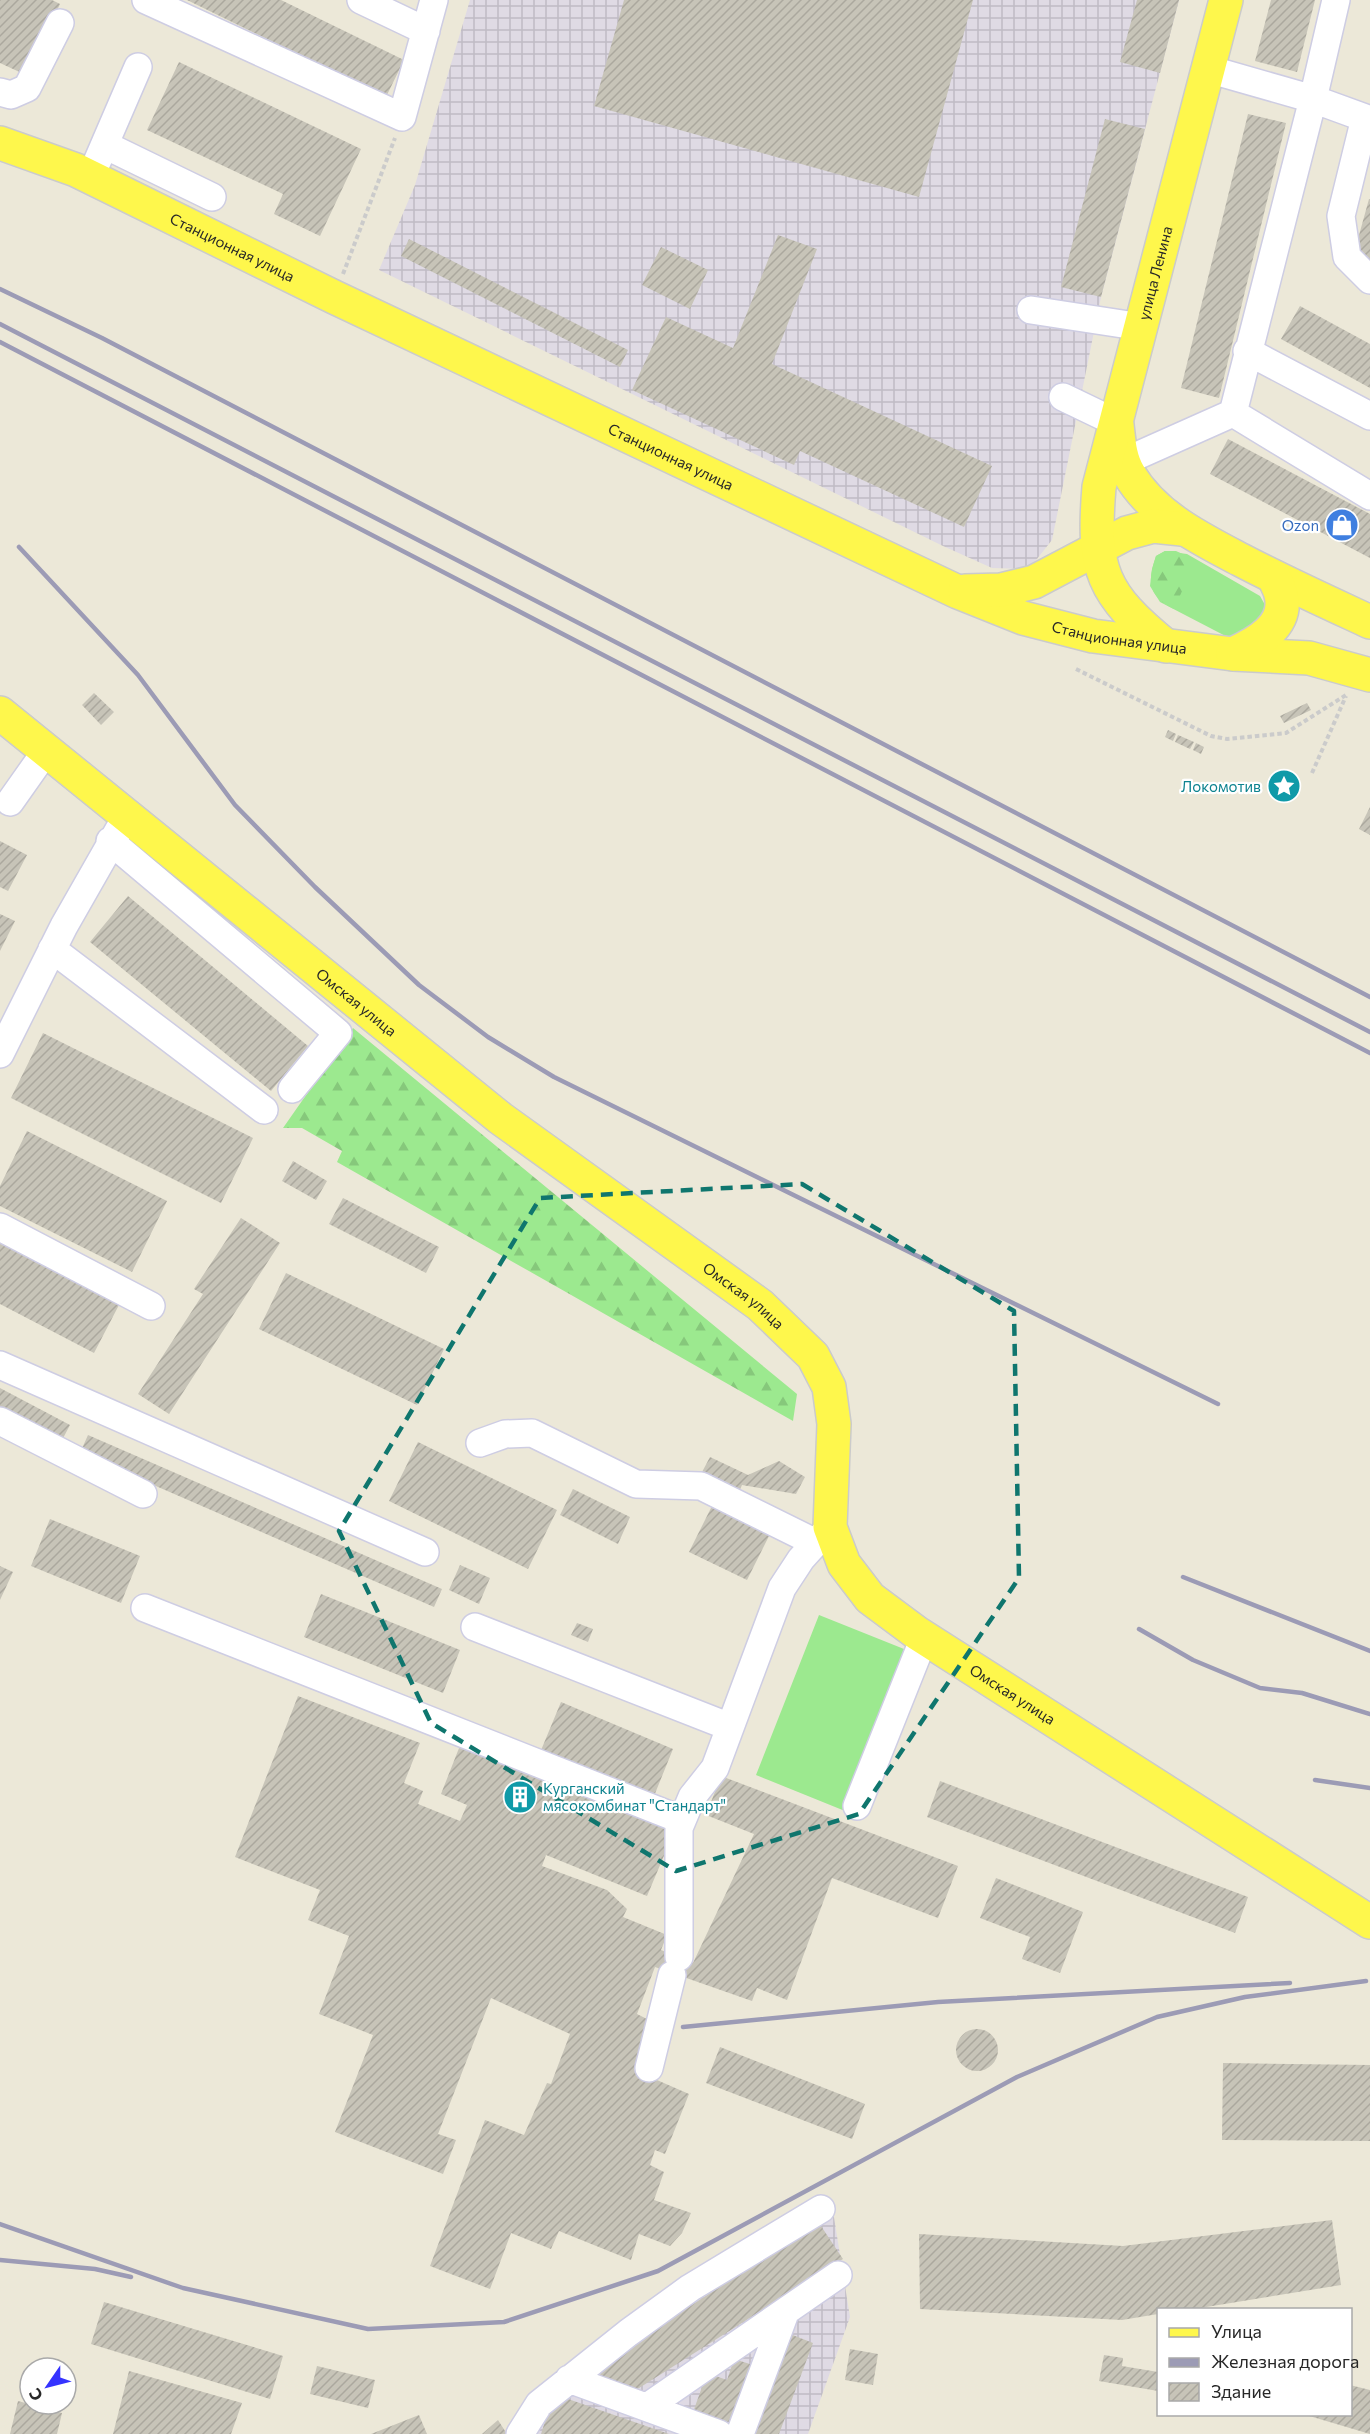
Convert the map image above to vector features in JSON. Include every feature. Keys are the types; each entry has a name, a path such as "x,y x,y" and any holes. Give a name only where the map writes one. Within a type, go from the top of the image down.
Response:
{"main road":[{"name":"улица Ленина","path":"1167,646 1137,623 1117,600 1103,574 1097,549 1099,488 1226,0"},
{"name":"Станционная улица","path":"0,143 91,177 334,297 958,592 1023,618 1092,636 1233,654 1309,658 1357,689"},
{"path":"1117,423 1120,451 1128,474 1144,495 1182,529 1274,577 1370,622"},
{"path":"958,592 1001,590 1034,582 1127,533 1153,526 1182,529"},
{"path":"1233,654 1257,643 1270,632 1281,614 1282,597 1274,577"},
{"name":"Омская улица","path":"0,713 46,751 118,829 358,1004 500,1118 760,1305 813,1356 829,1387 834,1424 822,1534 870,1598 924,1638 1370,1922"}],"lane":[{"path":"146,0 402,117 434,0"},
{"path":"360,0 426,31"},
{"path":"1233,413 1336,0"},
{"path":"0,92 11,95 27,88 60,24"},
{"path":"91,177 138,67"},
{"path":"1208,69 1313,99 1365,118 1341,216 1347,257 1370,280"},
{"path":"105,145 212,197"},
{"path":"1031,310 1142,327"},
{"path":"1248,351 1370,416"},
{"path":"1063,397 1117,423"},
{"path":"1124,462 1233,413"},
{"path":"1233,413 1370,496"},
{"path":"10,802 46,751"},
{"path":"0,1054 52,949 118,829 338,1033"},
{"path":"52,949 264,1110"},
{"path":"292,1089 338,1033 358,1004"},
{"path":"0,1227 151,1306"},
{"path":"0,1365 425,1552"},
{"path":"0,1421 143,1494"},
{"path":"480,1443 505,1434 532,1433 636,1484 701,1486 822,1534 782,1588 715,1768 692,1797 679,1828 676,1966 649,2067"},
{"path":"145,1608 682,1820"},
{"path":"475,1627 730,1727"},
{"path":"857,1806 924,1638"},
{"path":"520,2434 538,2403 628,2333 690,2288 821,2209"},
{"path":"647,2407 838,2275"},
{"path":"740,2434 785,2313"},
{"path":"569,2379 719,2434"}],"path":[{"path":"334,297 379,184 402,117"},
{"path":"1076,669 1211,736 1227,739 1286,733 1357,689"},
{"path":"1312,773 1357,689"}],"highlighted area":[{"path":"802,1184 1014,1311 1019,1578 859,1814 676,1871 431,1723 339,1531 540,1198"}],"shaded area":[{"path":"470,0 1179,0 1101,297 1052,540 1029,569 992,568 943,546 379,270 415,185"},
{"path":"833,2211 850,2317 808,2434 536,2434 552,2385"}],"green space":[{"path":"1165,551 1187,554 1260,596 1269,612 1237,642 1160,602 1150,586 1156,556"},
{"path":"1165,551 1176,551 1196,560 1174,609 1159,599 1151,581 1156,556"},
{"path":"353,1028 797,1394 793,1421 337,1162 342,1151 302,1128 283,1128"},
{"path":"819,1615 909,1651 845,1811 756,1775"}],"building":[{"path":"0,0 52,0 60,4 26,75 0,63"},
{"path":"187,0 281,0 404,60 386,97"},
{"path":"624,0 973,0 919,197 594,106"},
{"path":"1137,0 1179,0 1160,73 1120,62"},
{"path":"1271,0 1315,0 1297,72 1255,61"},
{"path":"179,62 361,149 320,236 274,214 283,194 147,130"},
{"path":"1248,114 1286,123 1219,398 1181,388"},
{"path":"1105,119 1145,129 1101,297 1061,287"},
{"path":"1370,199 1370,262 1353,257"},
{"path":"778,235 817,249 772,364 992,466 964,527 800,451 794,465 632,390 666,317 733,348"},
{"path":"409,239 628,350 620,367 401,256"},
{"path":"661,247 708,270 690,309 642,285"},
{"path":"1300,306 1370,344 1370,388 1281,339"},
{"path":"1228,439 1370,514 1370,558 1210,474"},
{"path":"94,693 114,712 101,725 82,705"},
{"path":"1307,703 1311,710 1284,723 1280,716"},
{"path":"1168,730 1176,734 1173,741 1165,737"},
{"path":"1178,735 1194,742 1190,749 1175,742"},
{"path":"1196,743 1204,747 1201,754 1193,750"},
{"path":"1370,807 1370,835 1359,829"},
{"path":"0,841 27,855 8,891 0,887"},
{"path":"128,896 308,1046 271,1091 90,942"},
{"path":"0,914 15,921 0,951"},
{"path":"43,1033 253,1138 221,1203 11,1098"},
{"path":"27,1131 167,1201 132,1272 0,1206 0,1186"},
{"path":"293,1161 327,1181 316,1200 282,1181"},
{"path":"343,1198 439,1247 426,1273 329,1224"},
{"path":"241,1218 280,1243 169,1414 138,1394 203,1294 194,1289"},
{"path":"0,1241 120,1303 94,1353 0,1304"},
{"path":"286,1273 444,1349 417,1405 259,1329"},
{"path":"0,1388 70,1425 61,1442 0,1410"},
{"path":"88,1435 442,1589 434,1607 80,1453"},
{"path":"418,1442 557,1510 528,1569 389,1501"},
{"path":"710,1457 748,1475 779,1461 805,1477 796,1494 742,1485 739,1492 701,1474"},
{"path":"573,1489 630,1517 618,1544 560,1515"},
{"path":"712,1506 770,1534 747,1580 689,1552"},
{"path":"50,1519 140,1556 121,1603 31,1566"},
{"path":"460,1565 490,1578 479,1604 449,1590"},
{"path":"0,1566 13,1572 0,1600"},
{"path":"321,1594 460,1650 443,1693 304,1637"},
{"path":"577,1623 593,1629 588,1642 571,1635"},
{"path":"298,1696 420,1743 404,1783 423,1791 418,1804 460,1821 467,1805 441,1794 461,1743 532,1772 561,1702 673,1749 652,1801 545,1778 674,1832 647,1896 546,1855 542,1866 607,1890 627,1909 623,1917 667,1935 661,1950 693,1963 754,1834 706,1815 721,1776 958,1866 938,1918 832,1878 787,2000 757,1988 752,2001 655,1967 637,2014 649,2020 634,2070 689,2094 665,2154 655,2150 650,2165 664,2172 654,2200 691,2213 682,2233 670,2246 639,2234 631,2260 559,2231 551,2249 511,2233 490,2289 430,2266 485,2120 524,2135 547,2083 551,2084 570,2034 491,1998 438,2134 456,2140 443,2174 335,2132 373,2035 319,2014 349,1936 308,1920 320,1890 235,1857"},
{"path":"940,1781 1248,1897 1235,1933 927,1817"},
{"path":"996,1878 1083,1912 1060,1973 1022,1959 1030,1937 980,1918"},
{"path":"977,2029 985,2030 992,2035 997,2042 997,2058 992,2065 985,2070 977,2071 969,2070 962,2065 957,2058 956,2050 957,2042 962,2035 969,2030"},
{"path":"720,2047 865,2104 852,2139 706,2083"},
{"path":"1223,2063 1370,2065 1370,2141 1222,2140"},
{"path":"1332,2220 1341,2285 1200,2308 1157,2308 1157,2314 1122,2320 920,2309 919,2234 1123,2246"},
{"path":"819,2223 843,2259 628,2395 607,2384 595,2367"},
{"path":"104,2302 283,2356 270,2399 91,2344"},
{"path":"790,2334 813,2343 779,2434 752,2434"},
{"path":"850,2349 878,2354 873,2385 845,2380"},
{"path":"1104,2355 1123,2358 1122,2366 1157,2372 1157,2391 1099,2381"},
{"path":"734,2359 753,2365 731,2429 692,2415 707,2373 727,2380"},
{"path":"317,2366 375,2380 368,2408 310,2394"},
{"path":"129,2371 242,2403 231,2434 113,2434"},
{"path":"1352,2386 1370,2390 1370,2434 1309,2416 1352,2416"},
{"path":"568,2399 669,2434 541,2434 548,2412"},
{"path":"18,2401 18,2416 61,2416 57,2434 10,2434"},
{"path":"419,2415 427,2434 371,2434"},
{"path":"498,2420 507,2434 482,2434"}],"railway":[{"path":"0,289 102,338 1370,997"},
{"path":"0,324 1370,1032"},
{"path":"0,342 1370,1053"},
{"path":"19,547 138,675 235,805 315,887 419,985 488,1037 554,1077 1218,1404"},
{"path":"1183,1577 1370,1651"},
{"path":"1139,1629 1193,1660 1260,1688 1302,1693 1370,1714"},
{"path":"1315,1780 1370,1788"},
{"path":"0,2224 183,2288 368,2329 504,2322 658,2271 1017,2077 1157,2017 1245,1997 1366,1981"},
{"path":"683,2027 938,2002 1290,1983"},
{"path":"0,2260 95,2269 131,2277"}],"place":[{"name":"Ozon","path":"1342,525"},
{"name":"Локомотив","path":"1284,786"},
{"name":"Курганский мясокомбинат \"Стандарт\"","path":"520,1797"}]}
